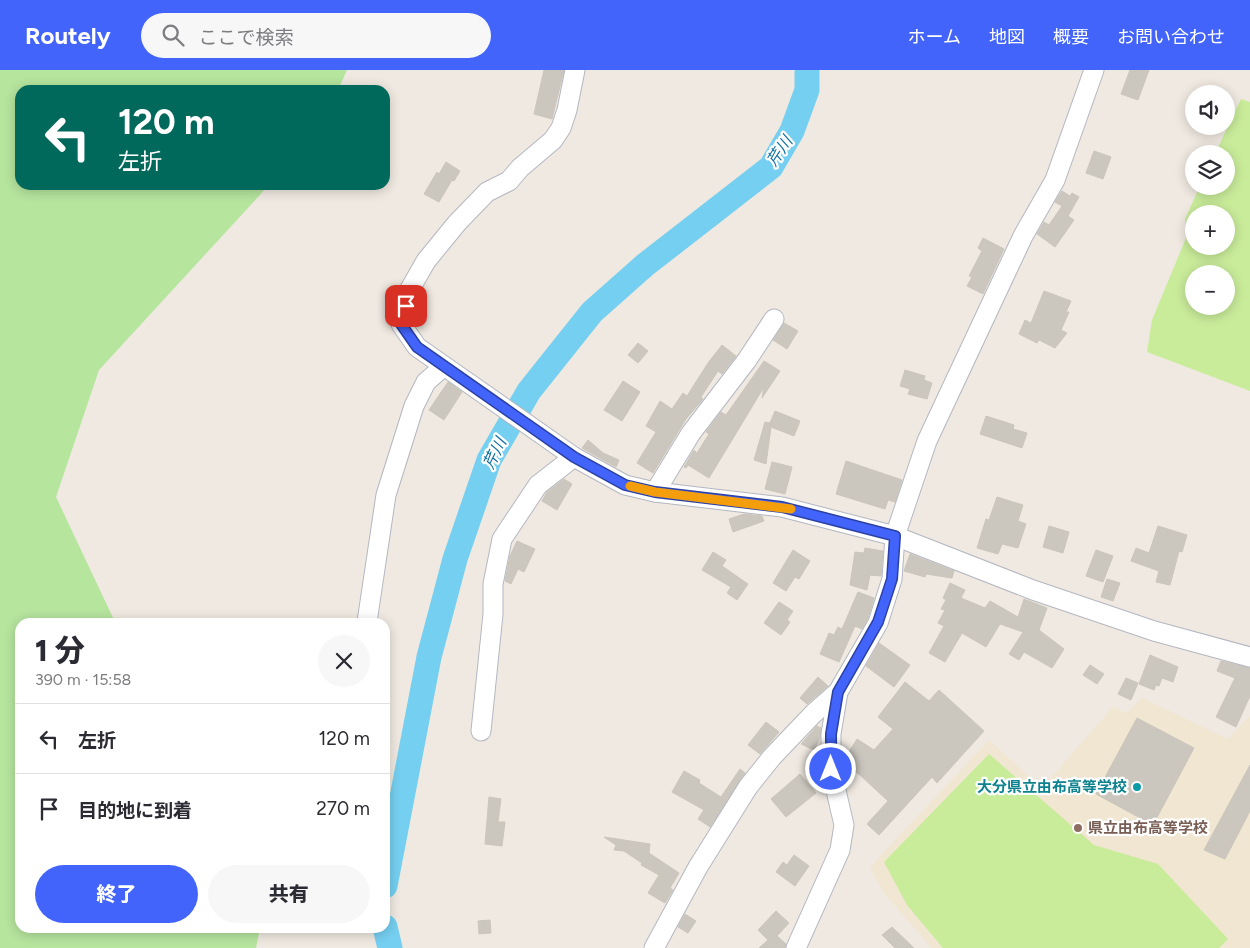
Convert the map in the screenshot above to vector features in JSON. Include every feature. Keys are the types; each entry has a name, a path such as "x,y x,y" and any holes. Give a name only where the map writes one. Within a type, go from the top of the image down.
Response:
{"street":[{"path":"576,70 567,110 561,128 553,140 520,168 509,181 487,192 457,223 426,261 410,289 401,324 417,347 443,367 568,452 625,485 655,492 782,507 895,536 1033,590 1154,631 1250,657"},
{"path":"654,948 698,867 748,787 772,757 814,713 838,692 878,622 892,579 895,536 927,441 1023,236 1055,180 1094,70"},
{"path":"655,492 691,433 747,360 774,319"},
{"path":"368,618 386,495 414,406 426,382 443,367"},
{"path":"481,731 493,614 493,584 502,539 538,485 568,452"},
{"path":"796,948 840,850 844,825 831,769 831,734 838,692"}],"shaded area":[{"name":"県立由布高等学校","path":"1142,698 1228,739 1250,716 1250,948 932,948 883,892 870,867 989,740 1042,788 1113,707 1127,713"}],"green space":[{"path":"0,70 347,70 340,85 15,85 15,190 264,190 99,370 56,497 113,618 15,618 15,933 259,933 256,948 0,948"},
{"path":"1241,99 1250,102 1250,391 1147,352 1152,320 1185,240 1185,255 1235,255 1235,205 1191,205 1196,195 1235,195 1235,145 1219,145 1224,135 1235,135 1235,112"},
{"path":"989,754 1094,845 1158,864 1228,939 1219,948 943,948 907,905 884,862"}],"building":[{"path":"544,70 564,70 552,119 534,114"},
{"path":"1130,70 1149,70 1138,100 1121,94"},
{"path":"1094,151 1111,157 1103,179 1086,173"},
{"path":"446,162 460,171 454,181 452,180 439,202 424,194 437,172 439,174"},
{"path":"1062,191 1070,196 1072,193 1079,197 1068,216 1074,220 1055,247 1037,234 1044,222 1049,225 1062,206 1055,202"},
{"path":"983,238 1004,249 983,294 967,286 972,277 969,276 982,251 978,248"},
{"path":"1044,291 1071,301 1066,312 1069,312 1061,330 1067,333 1055,348 1039,340 1037,343 1019,334 1025,320 1031,323"},
{"path":"784,323 798,331 787,349 773,340"},
{"path":"638,343 648,351 638,363 628,355"},
{"path":"722,345 736,356 722,374 718,371 701,397 703,399 686,419 653,473 637,463 656,432 646,426 660,401 672,409 683,393 687,396"},
{"path":"764,361 780,371 762,398 764,387 709,478 688,465 686,468 684,467 694,450 697,453 709,434 706,432 721,412 726,415"},
{"path":"905,370 925,376 924,380 932,383 927,399 908,394 910,389 900,386"},
{"path":"623,381 640,392 622,421 604,410"},
{"path":"448,382 462,392 444,420 429,410"},
{"path":"775,411 800,421 794,436 771,427 766,464 754,460 765,422 770,423"},
{"path":"986,416 1014,425 1013,429 1027,433 1022,448 980,434"},
{"path":"588,440 603,453 619,460 616,467 582,448"},
{"path":"846,461 902,480 895,502 888,500 885,509 836,494"},
{"path":"772,462 792,467 785,494 765,489"},
{"path":"564,479 572,484 557,510 542,501 547,492"},
{"path":"997,497 1023,505 1018,521 1026,524 1018,548 1002,544 998,554 977,548 986,519 989,520"},
{"path":"744,514 762,516 764,521 733,532 729,519"},
{"path":"1049,526 1069,532 1063,553 1043,547"},
{"path":"1158,526 1187,535 1182,552 1179,551 1170,585 1156,582 1159,571 1131,561 1136,548 1149,553"},
{"path":"517,541 535,549 524,572 518,569 511,584 505,581 510,556"},
{"path":"865,548 883,551 881,576 870,575 867,590 850,585 855,552 864,553"},
{"path":"793,550 810,561 799,579 795,577 786,591 773,583"},
{"path":"1096,550 1113,556 1103,582 1086,576"},
{"path":"713,552 726,560 722,566 748,584 737,600 727,593 731,587 702,570"},
{"path":"910,554 954,571 952,578 926,574 925,577 904,571"},
{"path":"1107,579 1120,583 1113,601 1101,597"},
{"path":"950,583 965,590 961,598 985,608 990,601 1018,617 1024,599 1047,608 1039,630 1064,649 1052,668 1024,652 1019,660 1009,654 1023,632 1000,624 986,647 962,633 945,662 929,653 944,626 938,623 945,610 941,609 946,600 943,598"},
{"path":"858,592 874,598 868,618 862,629 855,626 839,662 820,654 829,633 834,635 838,627 842,629"},
{"path":"779,602 793,611 787,620 790,622 781,635 764,623"},
{"path":"879,643 910,665 894,687 866,666"},
{"path":"1150,655 1178,667 1173,682 1162,678 1159,686 1156,685 1154,690 1139,684"},
{"path":"1221,661 1250,668 1250,696 1236,727 1216,717 1235,678 1217,671"},
{"path":"1090,665 1104,674 1097,684 1083,675"},
{"path":"818,677 828,686 807,704 800,698"},
{"path":"1126,678 1138,683 1131,700 1118,694"},
{"path":"905,682 929,701 939,690 984,731 937,783 932,777 879,835 867,824 888,801 860,775 842,763 857,739 874,750 893,729 878,717"},
{"name":"大分県立由布高等学校","path":"1137,718 1194,748 1153,825 1096,794"},
{"path":"766,722 779,732 760,754 748,745"},
{"path":"817,726 821,728 820,738 814,750 801,744"},
{"path":"1250,765 1250,811 1225,859 1204,850"},
{"path":"740,769 745,773 710,827 698,819 704,810 672,792 684,771 700,780 699,783 721,797"},
{"path":"800,774 816,793 786,817 771,799"},
{"path":"489,797 501,799 498,822 505,822 502,846 485,844"},
{"path":"604,837 650,844 649,853 679,873 670,888 673,890 665,903 648,893 659,875 641,865 642,863 624,851 614,850 616,845"},
{"path":"794,855 809,866 795,886 776,872 783,862 787,865"},
{"path":"776,911 789,923 777,936 786,944 785,948 759,948 768,940 758,930"},
{"path":"685,914 696,921 688,933 678,927"},
{"path":"490,920 491,933 479,934 478,921"},
{"path":"892,927 914,948 895,948 882,935"}],"waterway":[{"name":"芹川","path":"390,860 429,657 455,559 489,460 529,391 592,312 645,265 771,167 792,131 807,90 807,70"},
{"path":"390,838 394,842"},
{"name":"芹川","path":"386,933 390,948"}],"slow traffic":[{"path":"630,486 655,492 791,509"}],"place":[{"name":"大分県立由布高等学校","path":"1137,787"},
{"name":"県立由布高等学校","path":"1078,828"}],"route":[{"path":"406,306 401,324 417,347 574,457 598,472 625,485 655,492 782,507 895,536 892,579 878,622 855,666 838,692 831,734 831,769"}]}
